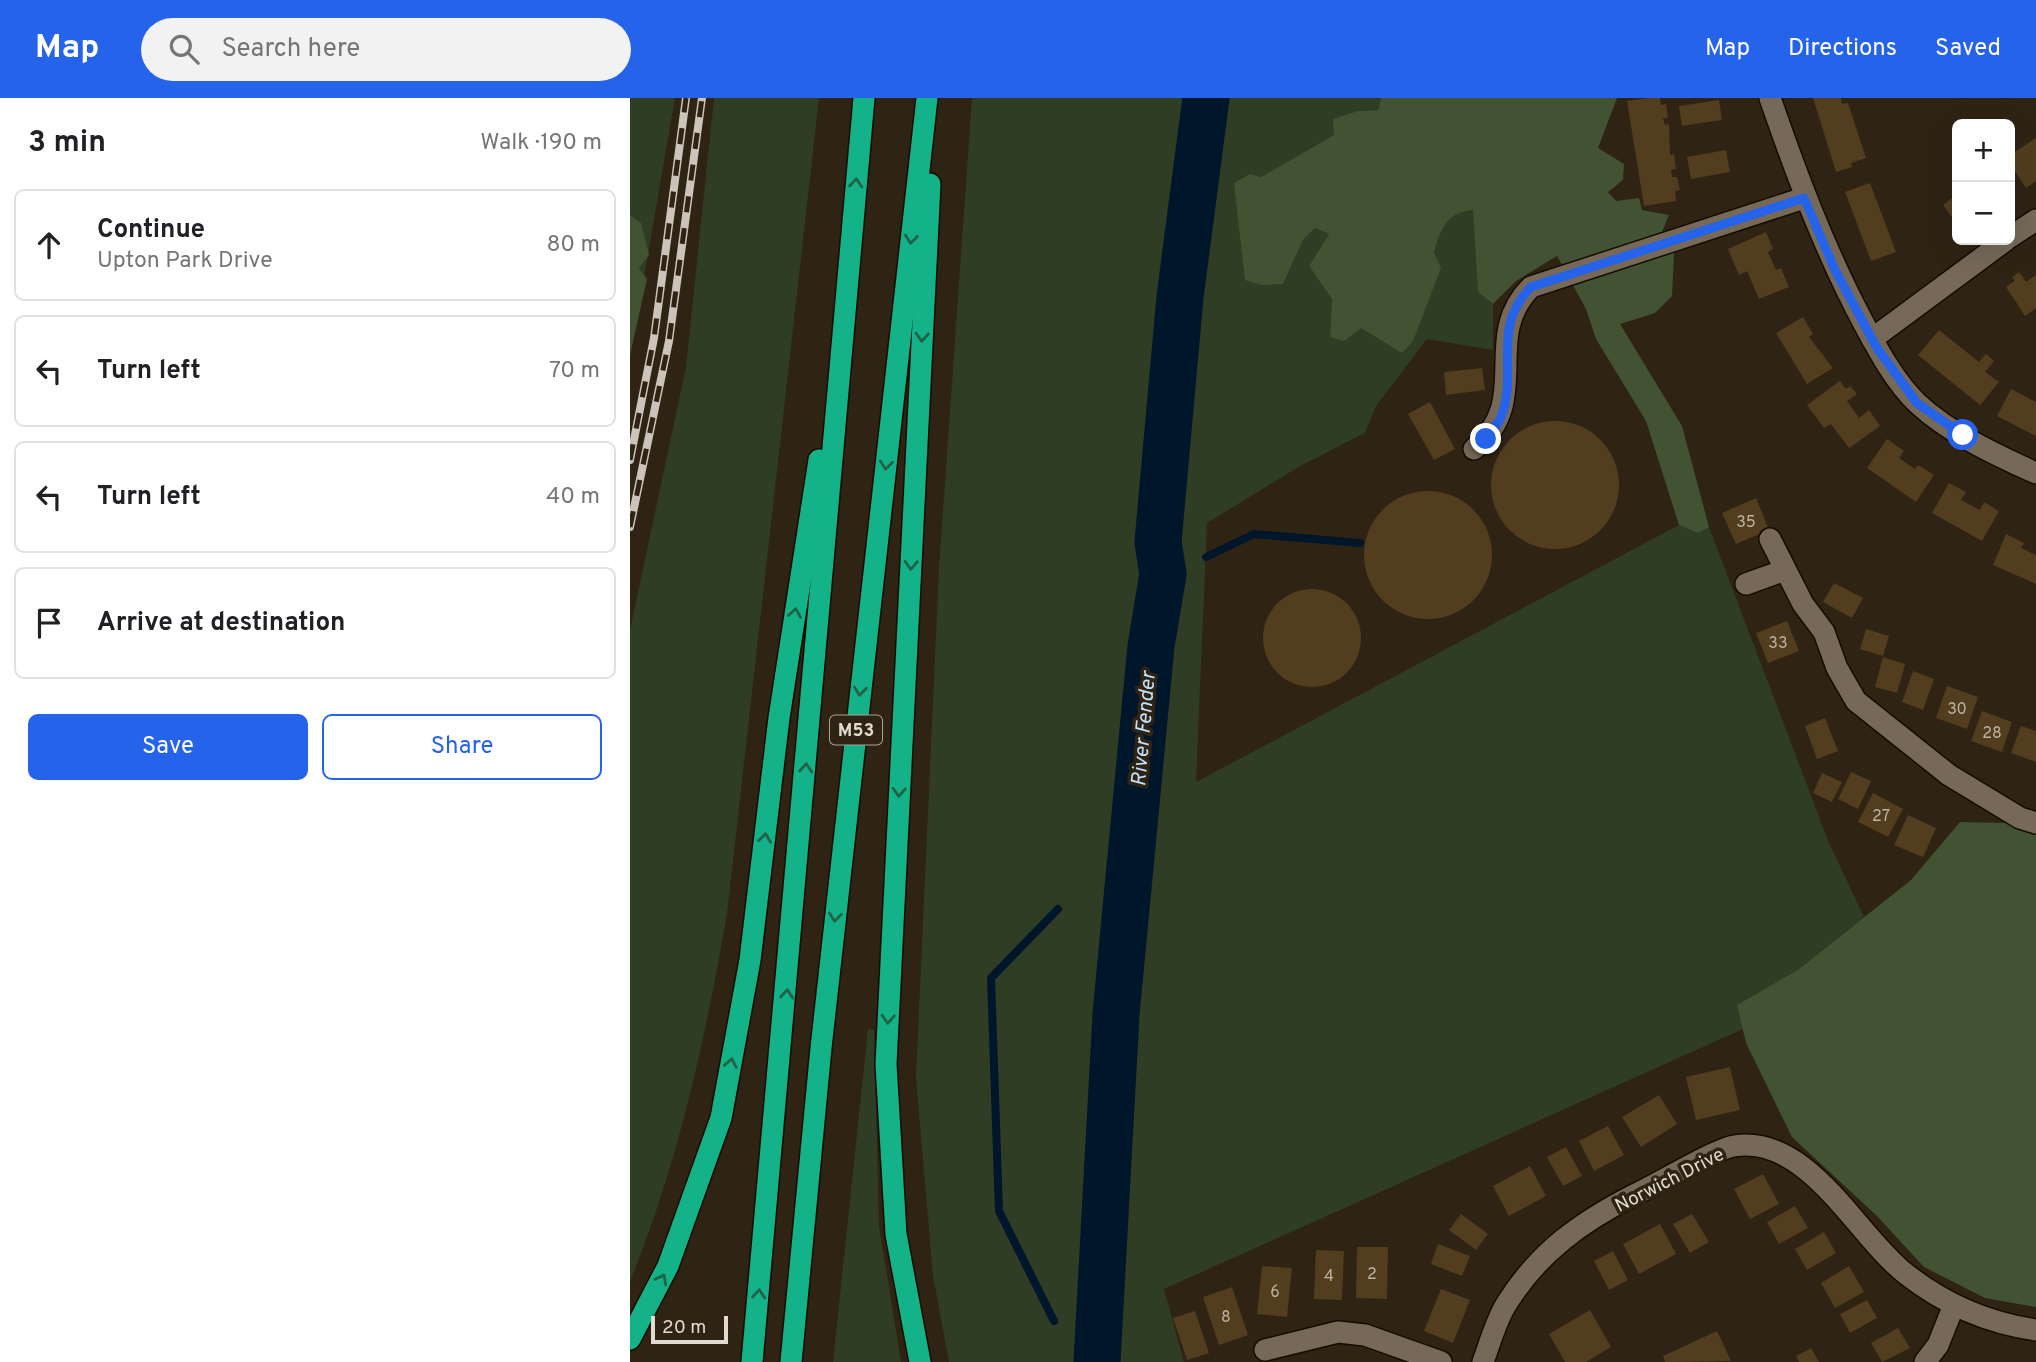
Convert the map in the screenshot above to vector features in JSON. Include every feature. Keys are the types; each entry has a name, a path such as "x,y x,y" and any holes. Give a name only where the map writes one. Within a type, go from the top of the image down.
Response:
{"highway":[{"name":"M53","path":"752,1362 864,98"},
{"name":"M53","path":"791,1362 821,1048 926,98"},
{"name":"M53","path":"920,1362 896,1234 886,1064 934,98"},
{"name":"M53","path":"630,1339 668,1266 721,1118 750,960 779,718 847,275"}],"street":[{"path":"1770,98 1804,198 1835,270 1872,339 1917,403 1963,435 2036,473"},
{"path":"1474,449 1486,439 1501,418 1506,397 1505,343 1519,299 1531,287 1804,198"},
{"path":"2015,234 2036,220"},
{"path":"1872,339 2000,245"},
{"path":"1770,539 1803,604 1824,632 1838,668 1856,701 1949,775 2020,818 2036,823"},
{"path":"1746,584 1785,570"},
{"name":"Norwich Drive","path":"1483,1362 1505,1305 1558,1241 1619,1203 1732,1146 1763,1146 1786,1156 1824,1187 1905,1273 1954,1305 1976,1316 2036,1330"},
{"path":"1925,1362 1938,1345 1954,1305"},
{"path":"1265,1350 1338,1332 1365,1335 1441,1362"}],"green space":[{"path":"630,98 675,98 630,358"},
{"path":"714,98 819,98 727,914 699,1055 676,1147 630,1282 630,630 686,367"},
{"path":"972,98 1381,98 1378,110 1358,111 1334,135 1261,177 1283,284 1303,240 1315,228 1329,234 1309,266 1332,299 1330,337 1434,253 1443,224 1459,211 1474,210 1478,292 1493,304 1493,350 1427,339 1376,406 1365,433 1300,466 1207,523 1196,782 1679,525 1698,532 1709,527 1829,843 1864,917 1799,969 1737,1005 1743,1029 1164,1289 1184,1362 949,1362 933,1276 916,1078 939,568"},
{"path":"1381,98 1617,98 1598,148 1624,164 1623,180 1608,192 1616,201 1639,198 1642,210 1669,215 1662,232 1642,239 1674,253 1672,296 1655,313 1620,324 1682,426 1709,527 1698,533 1679,525 1646,421 1596,339 1586,309 1557,256 1516,281 1493,304 1478,292 1473,210 1457,214 1442,229 1434,253 1441,268 1413,341 1402,353 1361,328 1344,341 1330,337 1332,299 1309,266 1329,234 1315,228 1303,240 1283,284 1261,285 1245,280 1234,183 1250,174 1261,177 1334,135 1333,119 1358,111 1378,110"},
{"path":"630,215 641,223 649,255 639,268 647,279 630,355"},
{"path":"1960,822 2005,823 2036,835 2036,1307 1985,1298 1924,1267 1877,1216 1792,1137 1746,1043 1737,1005 1799,969 1911,880"},
{"path":"868,1029 874,1030 879,1226 901,1362 833,1362"}],"building":[{"path":"1660,98 1661,105 1666,104 1668,118 1663,118 1665,125 1669,124 1670,155 1674,154 1676,169 1671,170 1672,177 1677,177 1680,190 1675,191 1676,201 1644,206 1627,101"},
{"path":"1813,98 1841,98 1842,104 1848,103 1866,158 1851,163 1852,167 1836,172"},
{"path":"1719,100 1722,120 1682,126 1679,106"},
{"path":"2036,138 2036,181 2026,188 2015,172 2015,152"},
{"path":"1726,150 1730,172 1691,179 1687,157"},
{"path":"1870,183 1896,252 1871,261 1845,192"},
{"path":"1952,198 1952,217 1943,205"},
{"path":"1766,232 1773,249 1768,252 1776,270 1781,268 1789,287 1759,299 1747,271 1739,275 1728,249"},
{"path":"2019,272 2026,282 2036,275 2036,308 2025,316 2006,287 2015,281 2012,277"},
{"path":"1803,317 1813,334 1809,337 1833,368 1807,384 1776,333"},
{"path":"1939,330 1979,362 1986,354 1994,361 1985,372 1999,382 1980,405 1918,355"},
{"path":"1482,368 1485,390 1446,395 1444,372"},
{"path":"1840,381 1846,389 1850,386 1857,394 1847,401 1859,418 1869,410 1880,426 1849,448 1831,424 1824,428 1807,405"},
{"path":"2011,389 2036,402 2036,436 1997,416"},
{"path":"1430,402 1455,449 1434,460 1408,414"},
{"path":"1555,421 1579,426 1600,440 1614,461 1619,485 1614,509 1600,530 1579,544 1555,549 1531,544 1510,530 1496,509 1491,485 1496,461 1510,440 1531,426"},
{"path":"1887,439 1904,451 1899,458 1915,469 1918,465 1934,475 1916,502 1867,468"},
{"path":"1949,483 1966,492 1961,500 1980,510 1984,502 1999,511 1982,541 1932,513"},
{"path":"1428,491 1452,496 1473,510 1487,531 1492,555 1487,579 1473,600 1452,614 1428,619 1404,614 1383,600 1369,579 1364,555 1369,531 1383,510 1404,496"},
{"path":"1756,498 1769,530 1736,544 1722,513"},
{"path":"2006,534 2024,543 2021,548 2036,555 2036,584 1993,565"},
{"path":"1834,583 1863,598 1852,618 1823,602"},
{"path":"1312,589 1331,592 1347,603 1358,619 1361,638 1358,657 1347,673 1331,684 1312,687 1293,684 1277,673 1266,657 1263,638 1266,619 1277,603 1293,592"},
{"path":"1787,621 1799,651 1768,663 1756,633"},
{"path":"1866,629 1889,636 1883,656 1860,649"},
{"path":"1883,657 1905,664 1897,693 1875,687"},
{"path":"1913,671 1934,679 1923,710 1902,702"},
{"path":"1947,686 1978,697 1967,729 1936,718"},
{"path":"1982,711 2012,722 2002,752 1971,741"},
{"path":"1825,718 1838,751 1817,759 1805,726"},
{"path":"2021,726 2036,731 2036,762 2011,753"},
{"path":"1851,772 1871,781 1858,809 1838,799"},
{"path":"1822,773 1842,782 1832,802 1813,793"},
{"path":"1873,793 1903,809 1888,837 1858,822"},
{"path":"1908,815 1936,828 1923,857 1894,845"},
{"path":"1730,1067 1740,1110 1696,1120 1686,1077"},
{"path":"1659,1095 1677,1124 1641,1147 1622,1117"},
{"path":"1608,1126 1624,1155 1594,1171 1579,1141"},
{"path":"1566,1147 1582,1176 1563,1186 1547,1157"},
{"path":"1530,1166 1546,1196 1509,1216 1493,1186"},
{"path":"1763,1174 1779,1204 1750,1219 1734,1189"},
{"path":"1795,1206 1808,1228 1779,1244 1767,1222"},
{"path":"1461,1214 1488,1234 1476,1250 1449,1230"},
{"path":"1692,1214 1709,1242 1690,1253 1673,1224"},
{"path":"1660,1224 1676,1254 1639,1274 1623,1244"},
{"path":"1824,1232 1836,1253 1807,1270 1795,1249"},
{"path":"1438,1244 1470,1256 1462,1276 1431,1264"},
{"path":"1357,1247 1388,1247 1387,1299 1356,1298"},
{"path":"1316,1250 1344,1251 1342,1300 1314,1299"},
{"path":"1613,1251 1628,1280 1609,1290 1594,1261"},
{"path":"1262,1266 1292,1268 1287,1317 1257,1314"},
{"path":"1849,1266 1864,1292 1835,1308 1821,1283"},
{"path":"1232,1287 1248,1335 1219,1345 1203,1297"},
{"path":"1441,1289 1470,1300 1453,1343 1424,1331"},
{"path":"1867,1300 1877,1318 1850,1333 1840,1314"},
{"path":"1590,1310 1611,1347 1586,1362 1565,1362 1549,1334"},
{"path":"1195,1311 1209,1353 1187,1360 1173,1318"},
{"path":"1898,1328 1910,1348 1882,1362 1871,1343"},
{"path":"1717,1331 1731,1361 1665,1362 1663,1356"},
{"path":"1811,1348 1819,1362 1799,1362 1796,1356"}],"waterway":[{"name":"River Fender","path":"1097,1362 1116,1014 1151,646 1163,574 1158,542 1180,297 1206,98"},
{"path":"1206,557 1254,534 1360,543"},
{"path":"1163,574 1182,569"},
{"path":"1054,1321 999,1211 991,978 1058,909"}],"railway":[{"path":"630,460 654,338 686,98"},
{"path":"630,527 669,341 702,98"}],"route":[{"path":"1486,439 1501,418 1506,397 1505,343 1511,320 1519,299 1531,287 1804,198 1835,270 1877,348 1917,403 1963,435"}]}
